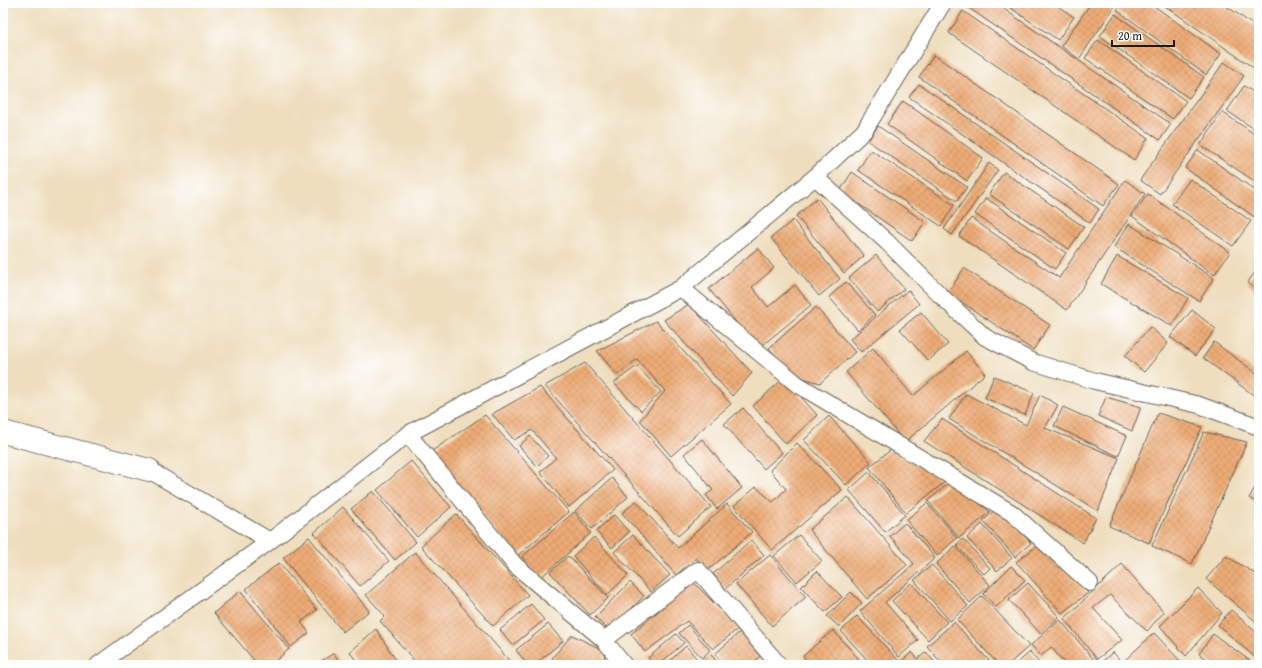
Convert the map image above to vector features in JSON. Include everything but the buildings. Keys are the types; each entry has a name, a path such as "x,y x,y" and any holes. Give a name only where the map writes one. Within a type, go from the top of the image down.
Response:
{"main road":[{"path":"3,432 149,470"}],"street":[{"path":"98,665 270,540 408,434 681,288 814,177 864,132 943,3"},
{"path":"814,177 887,242 985,337 1033,362 1095,381 1199,405 1259,427"},
{"path":"681,288 797,384 1012,513 1090,583"},
{"path":"408,434 515,565 604,640 624,665"},
{"path":"149,470 270,540"},
{"path":"604,640 698,570 779,665"}]}
